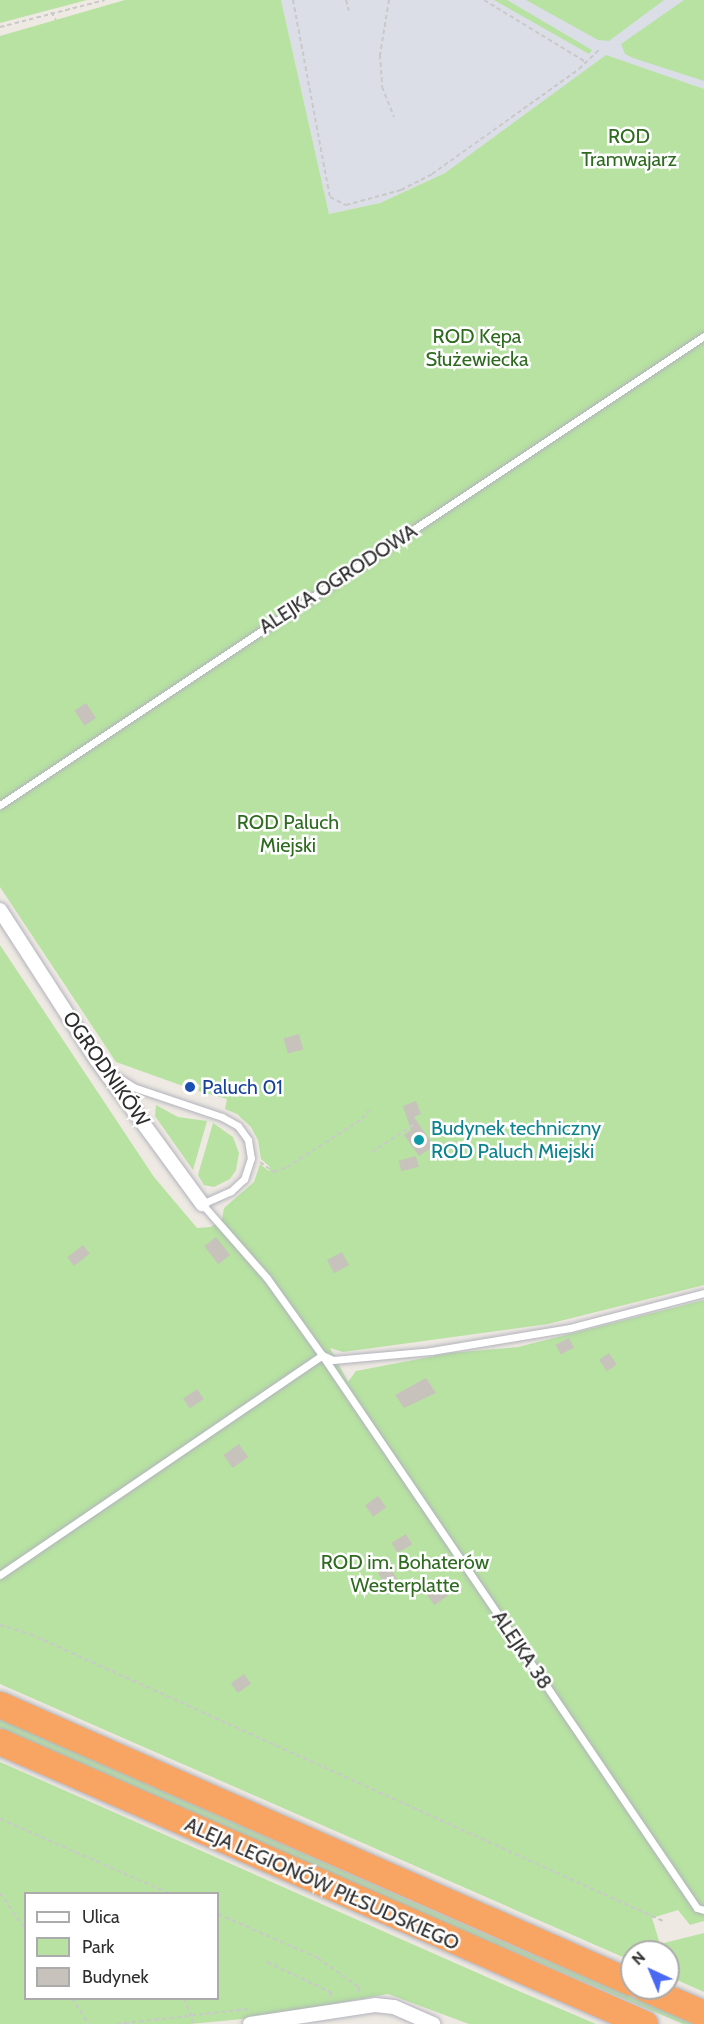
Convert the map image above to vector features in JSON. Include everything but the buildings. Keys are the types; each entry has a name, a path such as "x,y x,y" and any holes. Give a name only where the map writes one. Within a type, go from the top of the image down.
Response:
{"highway":[{"name":"ALEJA LEGIONÓW PIŁSUDSKIEGO","path":"0,1705 620,1978"},
{"name":"ALEJA LEGIONÓW PIŁSUDSKIEGO","path":"0,1742 645,2024"},
{"path":"672,2000 704,2014"}],"street":[{"name":"OGRODNIKÓW","path":"0,910 96,1059 202,1204"},
{"path":"250,2024 364,2006 394,2007 433,2024"}],"lane":[{"name":"ALEJKA OGRODOWA","path":"0,806 704,336"},
{"path":"96,1059 133,1088 222,1116 238,1126 248,1140 251,1158 244,1179 231,1191 202,1204"},
{"name":"OGRODNIKÓW","path":"202,1204 218,1225"},
{"name":"ALEJKA 38","path":"218,1225 267,1278 322,1355 702,1912"},
{"path":"0,1575 322,1355 345,1361 449,1348 570,1328 704,1293"}],"path":[{"path":"0,27 51,12 105,0"},
{"path":"293,0 330,197 336,203 346,205 401,190 432,174 586,62 601,48"},
{"path":"346,0 349,11"},
{"path":"389,0 380,55 382,87 394,117"},
{"path":"484,0 586,62"},
{"path":"51,12 56,20"},
{"path":"270,1169 274,1172 287,1167 362,1119 369,1110"},
{"path":"372,1152 415,1124"},
{"path":"285,1163 287,1167"},
{"path":"0,1625 30,1634 663,1921"},
{"path":"0,1819 169,1892"},
{"path":"0,1893 24,1927"},
{"path":"219,1914 318,1958 359,1988 364,2006"},
{"path":"267,1962 332,1993 325,2000"},
{"path":"73,2000 89,2024"},
{"path":"185,2000 194,2024"},
{"path":"117,2024 259,2007"}],"shaded area":[{"path":"281,0 704,0 704,95 602,61 445,173 380,203 329,214"}],"green space":[{"path":"0,0 87,0 0,23"},
{"path":"125,0 281,0 329,214 380,203 445,173 606,55 704,89 704,1285 548,1324 343,1352 330,1348 348,1382 356,1371 450,1353 518,1347 704,1300 704,1921 690,1925 678,1910 652,1918 659,1940 620,1940 620,1956 0,1684 0,945 154,1177 197,1228 211,1227 222,1219 224,1208 254,1182 260,1164 269,1171 270,1167 261,1159 258,1140 251,1127 237,1114 225,1109 227,1099 198,1091 200,1085 185,1080 183,1086 116,1062 0,887 0,36"},
{"path":"494,0 507,0 592,50 589,54"},
{"path":"526,0 664,0 609,41 598,40"},
{"path":"684,0 704,0 704,81 633,58 625,54 621,44"},
{"path":"156,1105 178,1117 207,1121 193,1170 155,1116"},
{"path":"213,1123 233,1137 239,1153 236,1170 230,1179 214,1187 204,1185 198,1175"},
{"path":"0,1719 620,1992 620,1997 375,1893 0,1728"},
{"path":"0,1762 596,2024 469,2024 388,1994 263,2017 190,2024 0,2024"},
{"path":"704,1933 704,1992 680,1981 680,1940 676,1940"},
{"path":"627,2000 640,2000 696,2024 683,2024"}],"place":[{"name":"Paluch 01","path":"190,1087"},
{"name":"Budynek techniczny ROD Paluch Miejski","path":"419,1140"}],"park label":[{"name":"ROD Tramwajarz","path":"629,148"},
{"name":"ROD Kępa Służewiecka","path":"477,348"},
{"name":"ROD Paluch Miejski","path":"288,834"},
{"name":"ROD im. Bohaterów Westerplatte","path":"405,1574"}]}
